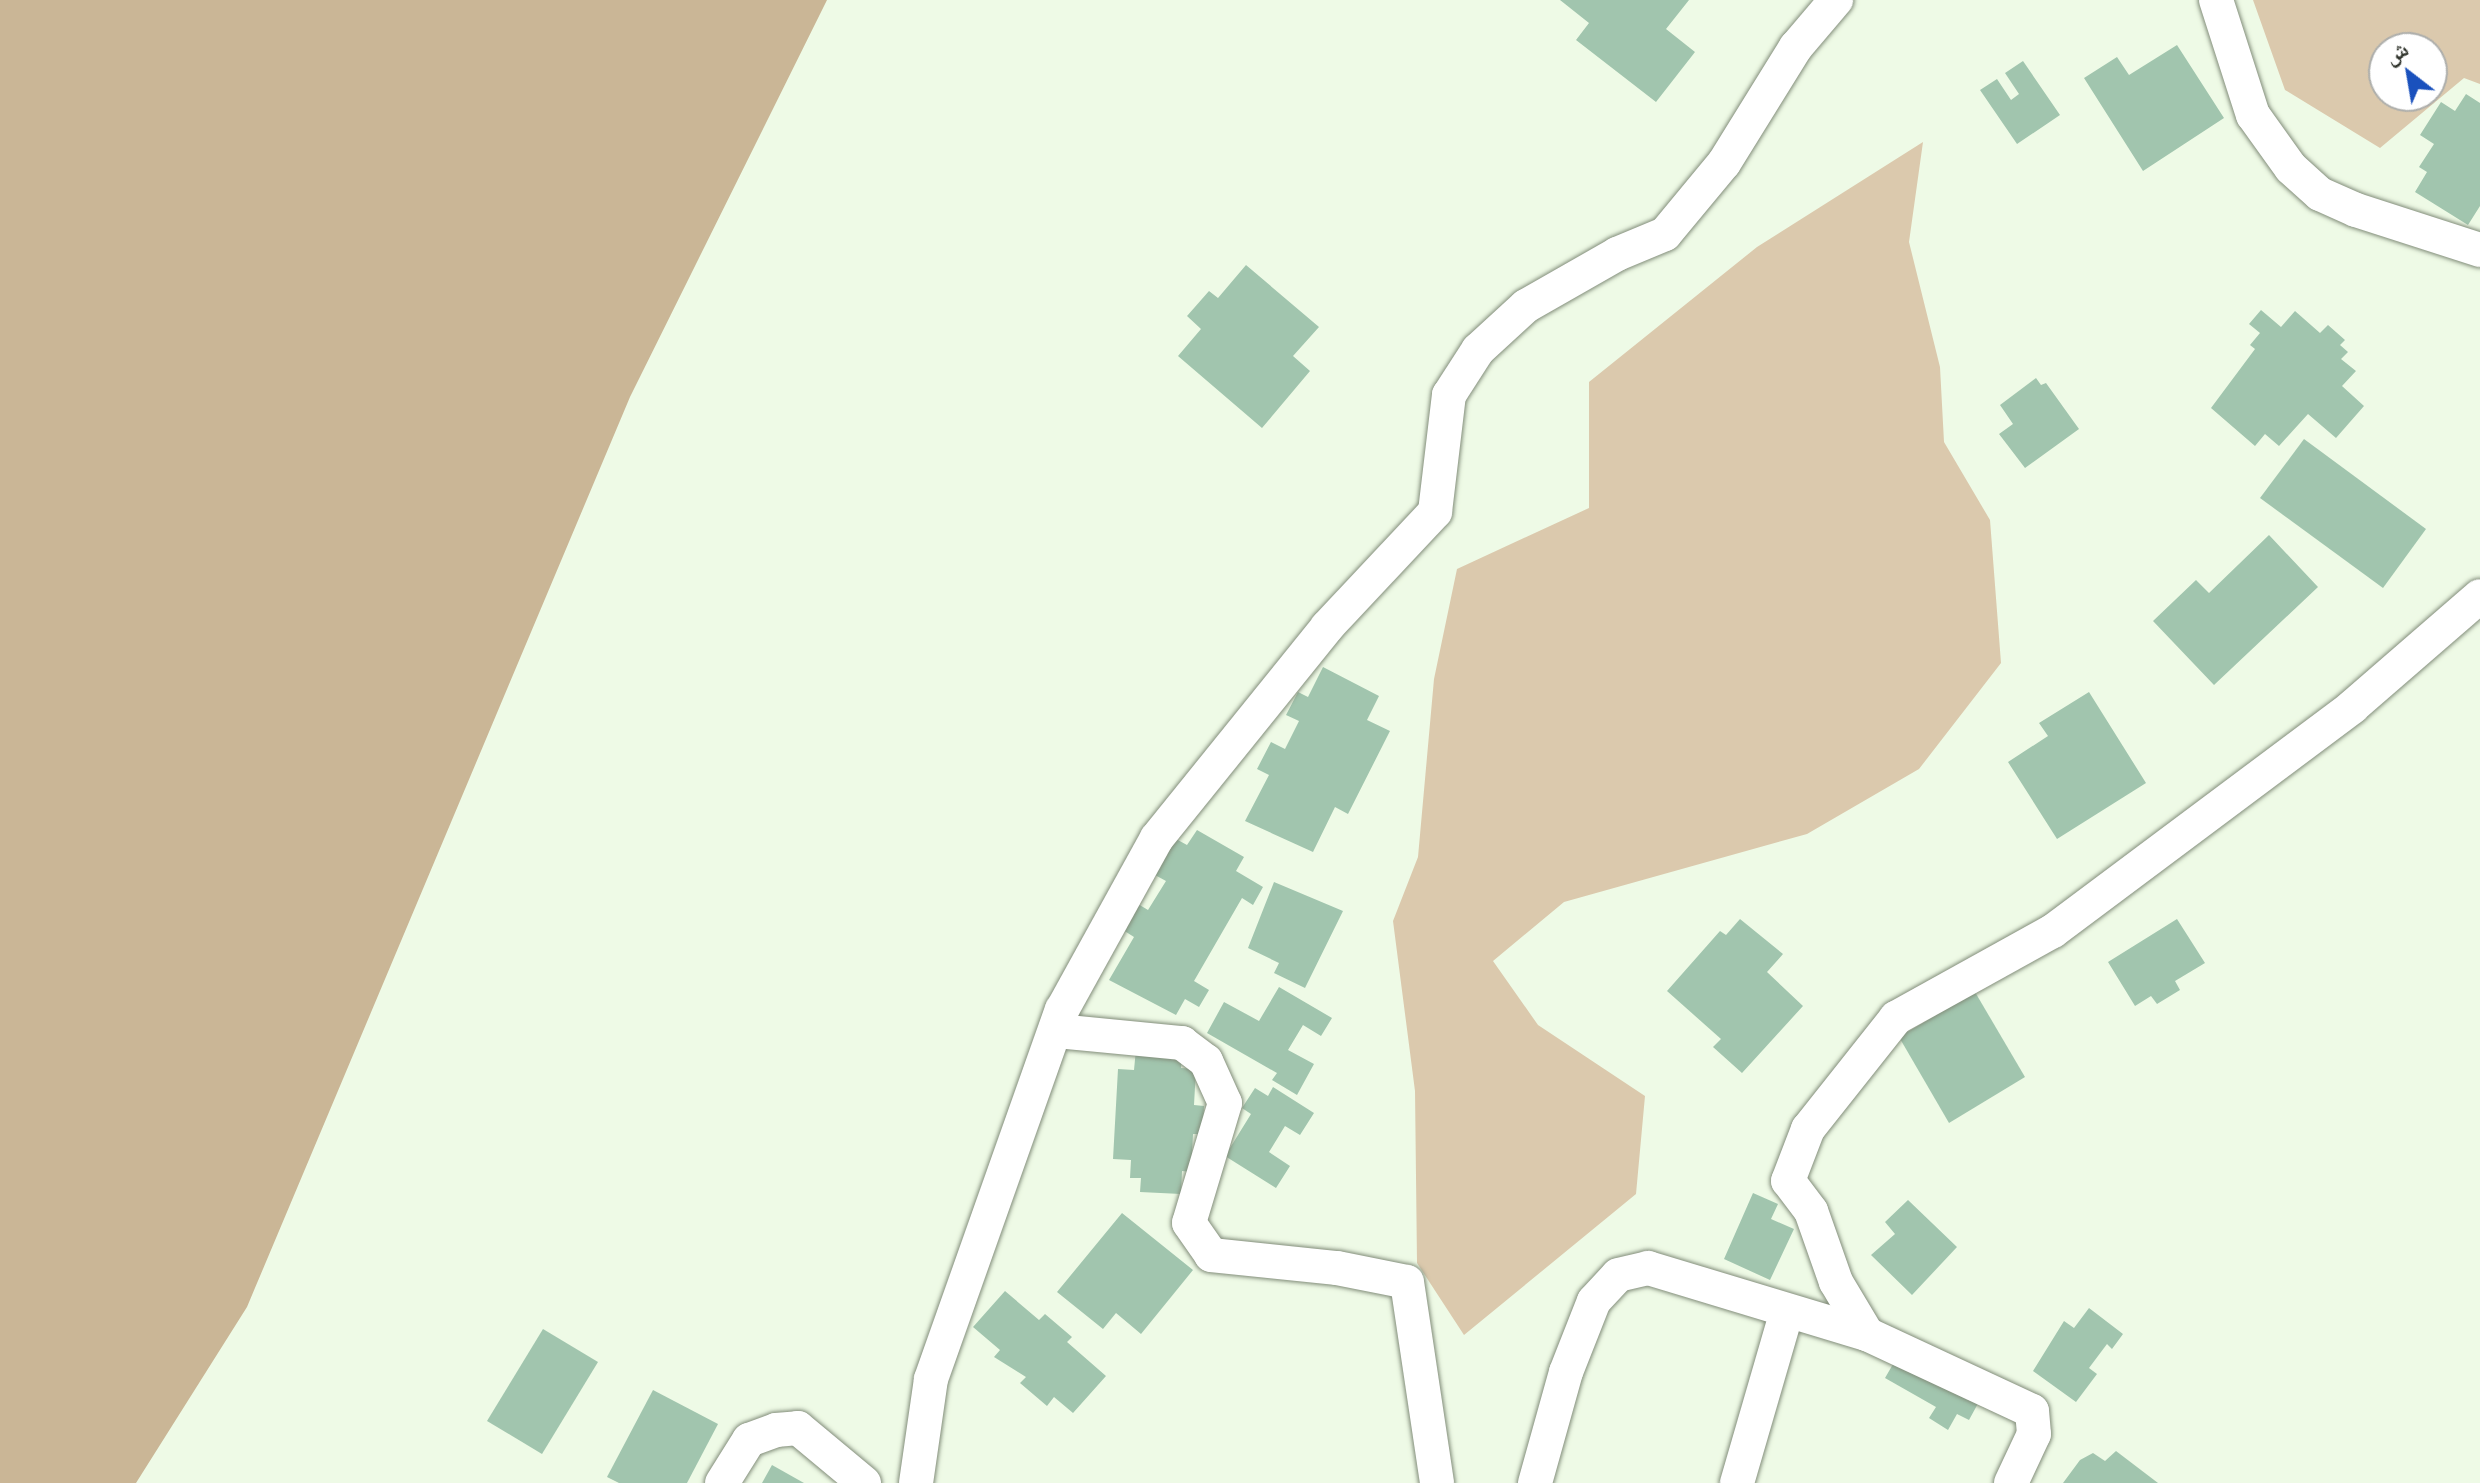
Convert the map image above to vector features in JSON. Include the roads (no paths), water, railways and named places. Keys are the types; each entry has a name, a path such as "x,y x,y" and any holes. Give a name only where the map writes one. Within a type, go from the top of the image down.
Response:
{"street":[{"path":"916,1483 931,1379 1057,1031 1076,983 1157,838 1327,627 1435,512 1449,395 1478,350 1526,306 1617,254 1665,234 1724,163 1796,47 1836,0"},
{"path":"2216,0 2253,115 2291,168 2320,194 2356,210 2480,250"},
{"path":"1867,1334 1836,1282 1811,1211 1788,1181 1808,1129 1859,1062 1896,1018 2053,931 2352,707 2480,596"},
{"path":"1057,1031 1182,1043 1206,1061 1225,1103 1189,1223 1211,1255 1337,1268 1407,1282 1437,1483"},
{"path":"1535,1483 1566,1372 1594,1301 1618,1275 1648,1268 1867,1334 2032,1411 2034,1434 2011,1483"},
{"path":"1737,1483 1787,1311"},
{"path":"722,1483 749,1440 776,1430 798,1428 864,1483"}]}
